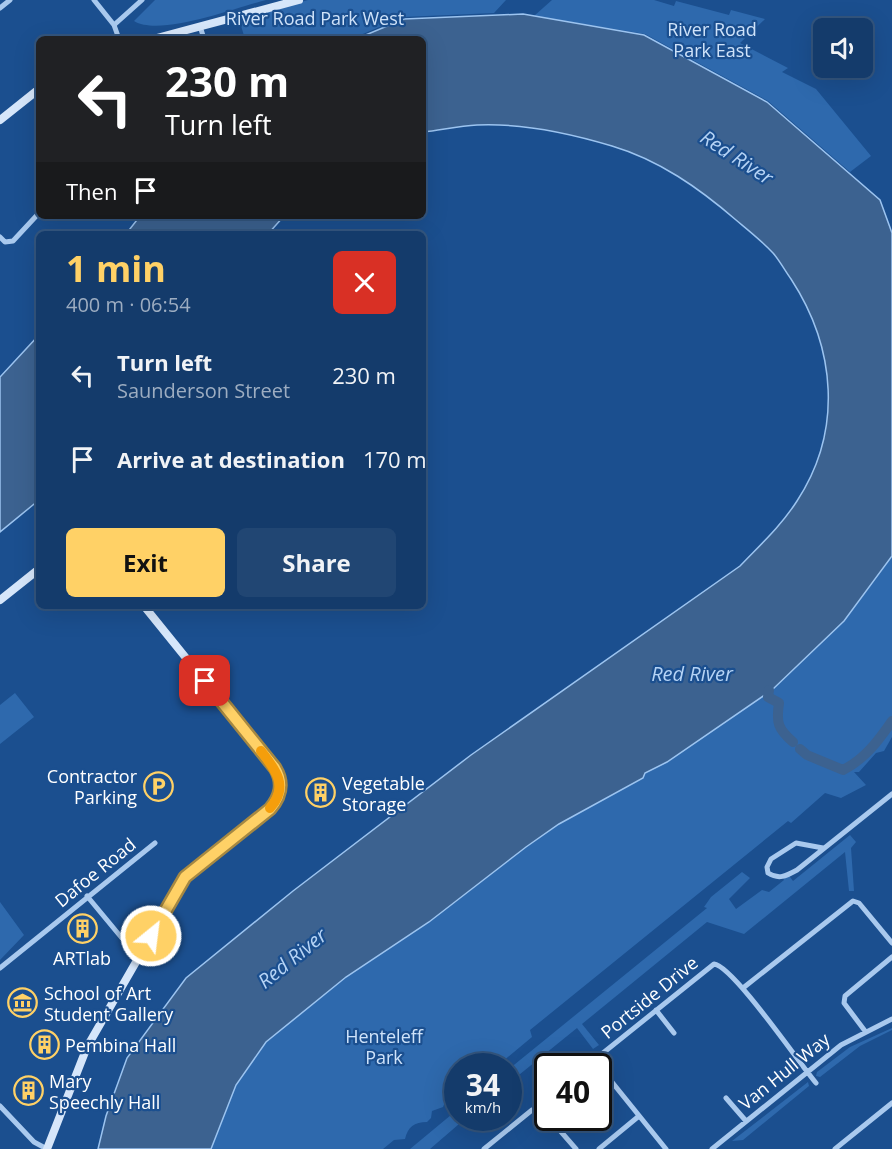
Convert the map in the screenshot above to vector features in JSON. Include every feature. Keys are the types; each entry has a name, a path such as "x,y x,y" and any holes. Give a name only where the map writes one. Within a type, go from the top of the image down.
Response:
{"street":[{"path":"0,8 10,0"},
{"path":"94,0 114,25 118,36"},
{"path":"114,25 142,0"},
{"path":"164,36 299,0"},
{"path":"200,26 203,36"},
{"path":"0,120 36,91"},
{"path":"0,237 5,242 13,241 36,216"},
{"path":"0,600 36,571"},
{"path":"0,1106 31,1139 47,1149 87,1047 185,877 270,809 280,795 281,784 275,768 146,609"},
{"path":"823,848 796,843 771,859 767,867 768,873 775,877 784,877 796,870 892,795"},
{"name":"Dafoe Road","path":"3,966 87,896 156,843"},
{"path":"87,896 121,937 141,954"},
{"path":"742,988 853,901 860,903 892,942"},
{"path":"865,1031 844,1003 845,996 892,957"},
{"name":"Portside Drive","path":"666,1149 599,1066 598,1057 714,964 723,968 742,988 816,1083"},
{"path":"656,1010 674,1033"},
{"name":"Van Hull Way","path":"712,1149 841,1045 865,1031 892,1020"},
{"path":"726,1098 746,1121"},
{"path":"835,1149 892,1103"},
{"path":"484,1149 534,1110"},
{"path":"599,1149 639,1116"},
{"path":"561,1131 576,1149"}],"green space":[{"path":"155,0 266,0 198,20 161,26 134,21"},
{"name":"River Road Park West","path":"308,0 506,0 494,13 403,17 358,36 244,36 239,19"},
{"name":"River Road Park East","path":"552,0 654,0 674,6 676,1 729,15 731,10 765,19 740,43 788,68 782,72 816,89 871,156 850,172 768,101 645,34 534,16"},
{"name":"Henteleff Park","path":"892,556 892,737 884,751 876,753 859,772 854,772 866,785 841,798 825,793 791,823 788,821 530,1030 532,1037 513,1053 444,1053 443,1107 432,1111 431,1118 427,1122 412,1126 405,1139 394,1140 383,1149 205,1149 249,1057 300,1014 346,977 457,901 559,824 643,778 645,773 716,729 782,678 812,651 868,590"},
{"path":"15,693 34,717 0,744 0,705"},
{"path":"850,835 856,842 851,848 854,891 849,891 845,852 744,934 707,922 582,1024 599,1045 593,1049 577,1028 546,1053 534,1053 534,1063 522,1072 522,1058 707,908 704,907 711,897 742,872 750,878 729,899 736,909 762,890 769,892 784,880 781,874 787,873 793,881"},
{"path":"0,902 24,935 0,960"},
{"path":"892,1028 860,1046 820,1077 816,1076 817,1072 850,1047"},
{"path":"808,1082 809,1086 743,1140 732,1141"},
{"path":"444,1121 444,1131 451,1131 430,1149 410,1149"}],"water":[{"name":"Red River","path":"523,14 644,35 767,102 880,200 892,233 892,556 844,621 772,690 667,762 645,773 643,778 559,824 429,922 346,977 266,1042 236,1085 211,1149 98,1149 106,1116 127,1058 186,978 293,891 471,755 740,566 770,535 797,501 812,474 822,446 827,418 828,390 825,361 806,305 773,253 722,208 678,176 646,159 612,146 528,127 477,125 426,132 426,36 363,36 404,19"},
{"path":"138,219 281,219 271,231 128,231"},
{"path":"36,338 36,502 0,532 0,377"}],"waterway":[{"path":"769,690 768,697 779,703 779,725 793,742"},
{"path":"800,749 807,755 843,770 864,755 892,721"}],"slow traffic":[{"path":"261,751 275,768 281,784 280,795 270,808"}],"place":[{"name":"Contractor Parking","path":"158,786"},
{"name":"Vegetable Storage","path":"321,793"},
{"name":"ARTlab","path":"82,929"},
{"name":"School of Art Student Gallery","path":"23,1003"},
{"name":"Pembina Hall","path":"44,1045"},
{"name":"Mary Speechly Hall","path":"28,1091"}],"route":[{"path":"151,936 185,877 270,809 280,795 281,784 275,768 205,681"}]}
